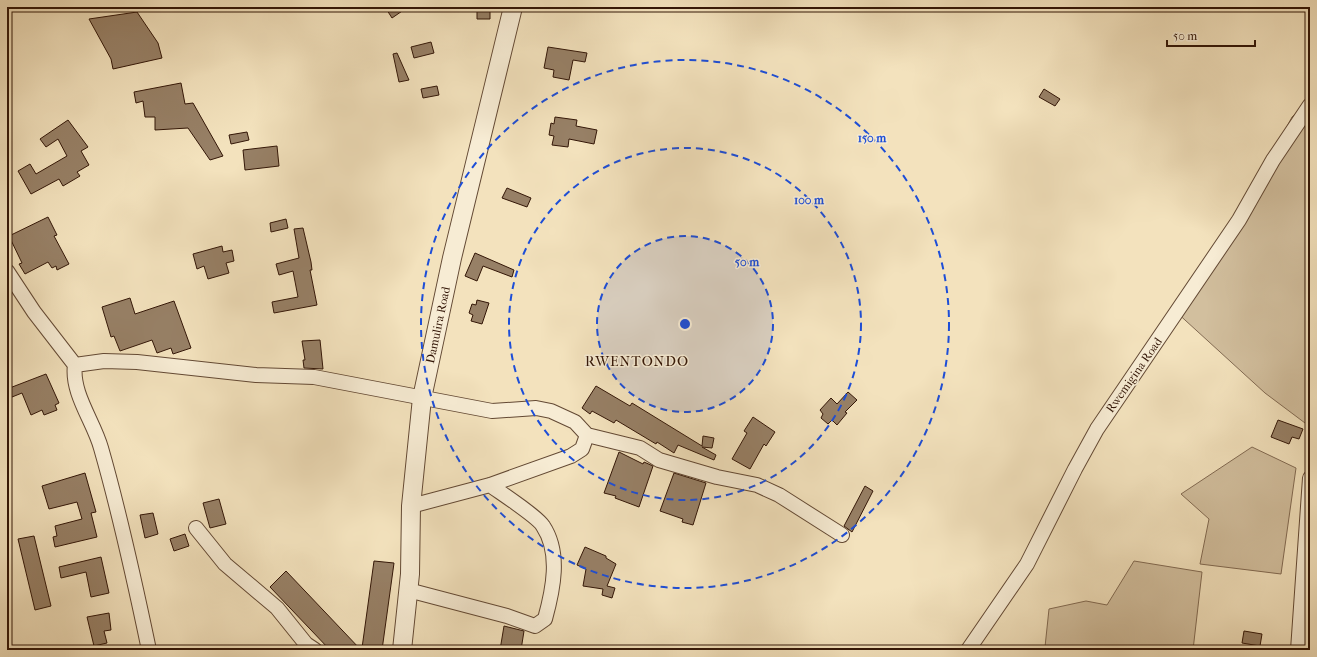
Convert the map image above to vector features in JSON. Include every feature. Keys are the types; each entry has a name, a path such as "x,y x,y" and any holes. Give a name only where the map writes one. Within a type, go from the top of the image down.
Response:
{"street":[{"name":"Damulira Road","path":"402,650 408,590 411,506 422,398 454,252 513,7"},
{"name":"Rwemigina Road","path":"968,650 1027,564 1074,469 1097,429 1239,220 1273,160 1310,105"},
{"path":"7,271 34,312 75,365 74,373 77,386 101,446 149,650"},
{"path":"75,365 104,361 137,362 256,375 314,377 492,411 536,408 551,411 575,422 587,435 640,448 659,460 717,477 757,485 779,495 842,535"},
{"path":"411,506 490,485 571,456 582,449 587,435"},
{"path":"1298,650 1310,478"},
{"path":"408,590 507,616 534,626 545,619 554,577 554,564 553,551 543,526 490,485"},
{"path":"196,528 226,564 277,608 306,644 315,650"}],"shaded area":[{"path":"1310,99 1309,426 1265,393 1174,310 1259,181 1292,117"},
{"path":"1252,447 1296,468 1281,574 1200,564 1209,519 1181,494"},
{"path":"1134,561 1202,572 1193,650 1042,650 1045,647 1049,609 1086,601 1107,605"}],"building":[{"path":"385,7 408,7 392,18"},
{"path":"477,7 490,7 490,19 477,19"},
{"path":"137,12 158,43 162,58 113,69 111,59 89,19"},
{"path":"431,42 434,53 414,58 411,47"},
{"path":"548,47 587,53 585,62 573,60 569,80 553,77 554,70 544,68"},
{"path":"397,53 409,80 399,82 393,54"},
{"path":"181,83 185,104 193,103 223,156 210,160 188,128 155,130 155,117 145,117 143,101 136,103 134,92"},
{"path":"437,86 439,95 423,98 421,89"},
{"path":"1044,89 1060,99 1055,106 1039,97"},
{"path":"555,117 577,120 576,126 597,130 594,144 569,139 568,147 552,145 554,136 549,135 551,123 554,124"},
{"path":"68,120 88,147 81,151 89,165 77,172 80,176 63,186 59,179 31,194 18,171 30,164 36,174 67,156 58,139 46,147 40,139"},
{"path":"247,132 249,140 231,144 229,135"},
{"path":"277,146 279,166 245,170 243,150"},
{"path":"507,188 531,198 527,207 502,198"},
{"path":"48,217 57,235 54,236 69,264 57,270 56,266 52,268 48,262 25,274 19,264 22,263 9,236"},
{"path":"286,219 288,228 271,232 270,223"},
{"path":"303,228 311,262 312,270 310,270 317,305 274,313 272,302 298,297 293,271 279,275 276,264 299,258 294,229"},
{"path":"222,246 223,252 232,250 234,261 226,263 229,273 208,279 204,266 197,269 193,254"},
{"path":"475,253 514,270 512,277 483,266 477,281 465,276"},
{"path":"130,298 135,314 174,301 191,348 173,354 171,348 157,353 152,340 120,351 114,336 111,337 102,307"},
{"path":"477,300 489,303 482,324 471,321 473,315 469,313 472,304 476,305"},
{"path":"320,340 323,369 304,368 303,360 305,360 302,341"},
{"path":"46,374 59,403 55,405 57,410 44,415 42,410 31,415 22,393 7,399 7,389"},
{"path":"596,386 630,406 632,403 702,446 703,436 714,438 712,448 702,447 716,455 714,460 678,445 674,453 616,420 614,423 592,411 590,414 582,408"},
{"path":"848,392 857,400 845,412 847,413 837,425 832,420 828,424 821,418 823,414 820,410 831,398 837,404"},
{"path":"753,417 775,432 766,446 764,444 750,469 732,459 747,433 744,431"},
{"path":"1278,420 1303,429 1299,439 1292,437 1289,444 1271,437"},
{"path":"619,452 643,464 644,462 653,466 639,507 615,498 616,496 604,493"},
{"path":"85,473 96,512 91,513 97,537 55,547 53,537 57,536 55,526 82,519 77,502 49,509 42,486"},
{"path":"674,473 706,483 693,525 682,522 683,519 660,511"},
{"path":"865,486 873,491 852,532 844,526"},
{"path":"219,499 226,524 210,528 203,503"},
{"path":"153,513 158,534 145,538 140,515"},
{"path":"185,534 189,546 174,551 170,539"},
{"path":"34,536 51,606 35,610 18,539"},
{"path":"585,547 606,556 606,558 616,564 607,586 615,588 612,598 602,595 603,589 583,586 586,569 577,565"},
{"path":"101,557 109,593 91,597 86,572 61,578 59,567"},
{"path":"374,561 394,563 382,650 362,648"},
{"path":"286,571 361,650 330,650 270,587"},
{"path":"109,613 111,630 104,631 107,643 94,646 87,617"},
{"path":"504,626 524,631 521,650 500,650"},
{"path":"1244,631 1262,634 1260,646 1242,643"}],"district":[{"name":"RWENTONDO","path":"637,361"}]}
